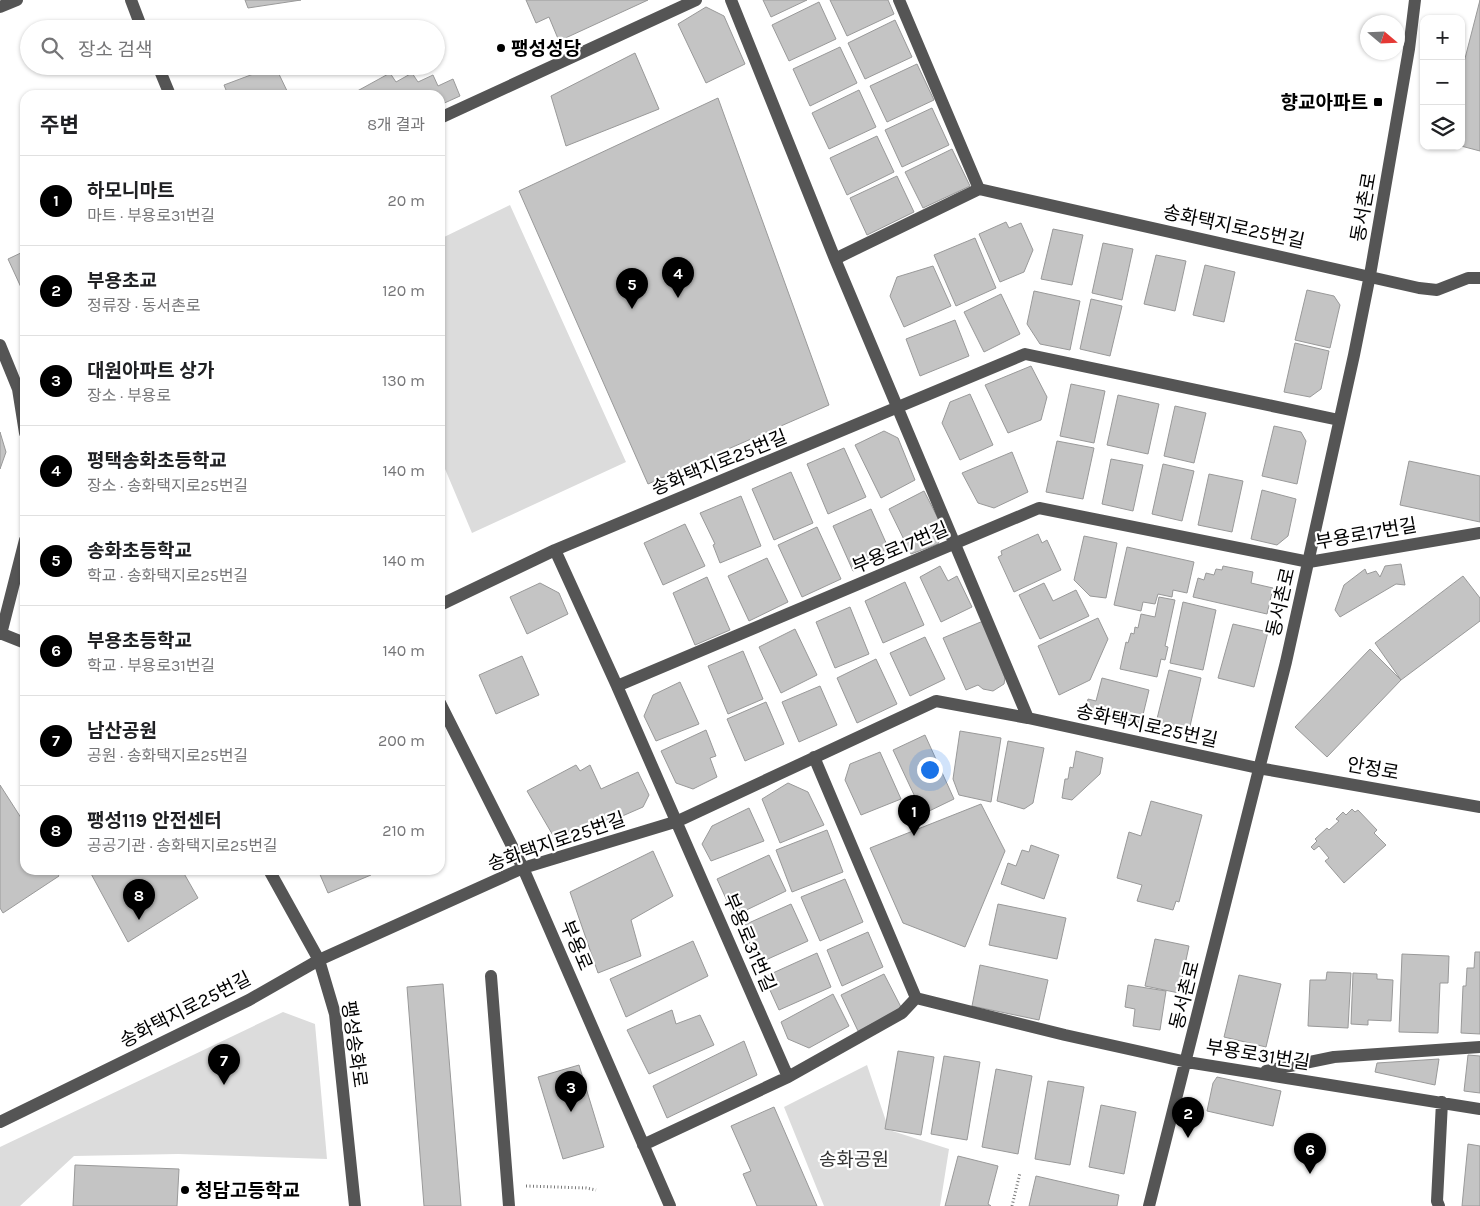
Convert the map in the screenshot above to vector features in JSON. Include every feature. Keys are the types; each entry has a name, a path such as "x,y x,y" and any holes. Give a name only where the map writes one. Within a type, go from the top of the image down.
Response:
{"street":[{"path":"0,8 17,0"},
{"path":"131,0 139,20"},
{"path":"445,116 696,0"},
{"path":"732,0 835,259 1028,718"},
{"path":"835,259 979,189 898,0"},
{"name":"동서촌로","path":"1149,1206 1173,1105 1187,1062 1309,562 1370,275 1409,49 1415,0"},
{"path":"162,75 168,90"},
{"name":"송화택지로25번길","path":"979,189 1437,290 1468,278 1480,278"},
{"path":"0,345 18,389 20,402"},
{"name":"송화택지로25번길","path":"555,550 898,409 1026,354 1339,420"},
{"name":"부용로17번길","path":"617,686 1039,508 1309,562 1480,533"},
{"path":"445,603 555,550 617,686"},
{"path":"20,564 0,634 20,642"},
{"name":"부용로31번길","path":"617,686 678,821 788,1077"},
{"name":"송화택지로25번길","path":"0,1122 249,1000 318,960 523,868 678,821 936,701 1028,718 1258,768"},
{"name":"부용로","path":"445,713 523,868 670,1206"},
{"path":"643,1145 788,1077 902,1013 916,998 814,757"},
{"name":"안정로","path":"1258,768 1480,807"},
{"name":"팽성송화로","path":"272,875 318,960 335,1014 355,1206"},
{"path":"491,976 509,1206"},
{"name":"부용로31번길","path":"916,998 1065,1035 1187,1062 1442,1102 1480,1110"},
{"path":"1256,1073 1334,1057 1480,1047"},
{"path":"1439,1206 1437,1201 1442,1102"}],"path":[{"path":"1012,1206 1020,1173"},
{"path":"527,1192 526,1186 596,1190"}],"green space":[{"path":"510,205 626,462 472,533 445,469 445,237"},
{"path":"283,1012 315,1024 327,1159 178,1154 74,1156 20,1206 0,1206 0,1147"},
{"name":"송화공원","path":"867,1065 889,1130 949,1149 940,1206 824,1206 784,1107"}],"building":[{"path":"245,0 301,0 248,8"},
{"path":"526,0 648,0 559,41 549,17 536,23"},
{"path":"763,0 807,0 771,17"},
{"path":"830,0 888,0 894,14 847,36"},
{"path":"1480,0 1480,151 1465,147 1465,58"},
{"path":"819,2 836,39 789,61 772,25"},
{"path":"706,7 724,16 745,64 706,83 678,24"},
{"path":"895,20 912,57 865,79 848,43"},
{"path":"840,47 857,83 810,106 793,69"},
{"path":"635,53 659,109 566,146 551,96"},
{"path":"917,64 934,100 887,122 870,86"},
{"path":"251,75 279,75 287,90 226,90 224,85"},
{"path":"386,75 391,75 396,82 408,75 413,75 418,82 433,75 438,86 453,79 460,96 445,103 445,90 359,90"},
{"path":"859,90 876,127 829,149 812,113"},
{"path":"718,98 829,405 648,484 519,191"},
{"path":"932,108 949,145 902,167 885,130"},
{"path":"877,136 894,172 847,195 830,158"},
{"path":"952,149 970,186 923,208 905,172"},
{"path":"897,176 914,212 867,235 850,198"},
{"path":"1006,222 1009,228 1021,223 1033,250 1024,272 1000,282 979,234"},
{"path":"1053,229 1083,235 1072,285 1041,279"},
{"path":"975,238 996,288 956,306 934,255"},
{"path":"1103,243 1133,249 1122,300 1092,293"},
{"path":"20,253 20,285 8,259"},
{"path":"1156,255 1186,261 1175,311 1144,304"},
{"path":"1205,265 1235,272 1224,322 1193,315"},
{"path":"933,266 951,306 904,327 890,296 897,277"},
{"path":"1307,290 1334,296 1340,305 1330,348 1295,340"},
{"path":"1034,291 1080,301 1070,350 1040,344 1027,324"},
{"path":"1001,294 1020,334 984,352 964,312"},
{"path":"1091,299 1122,306 1110,356 1080,349"},
{"path":"955,320 969,356 920,376 906,339"},
{"path":"1295,343 1329,351 1321,389 1310,397 1284,392"},
{"path":"1031,366 1047,397 1041,420 1008,433 985,385"},
{"path":"1071,384 1105,391 1094,443 1060,436"},
{"path":"970,394 993,445 960,460 942,423 950,402"},
{"path":"1118,395 1159,404 1148,454 1107,445"},
{"path":"1175,406 1206,413 1194,463 1164,456"},
{"path":"1274,426 1301,432 1306,441 1297,484 1262,476"},
{"path":"884,431 898,438 915,480 881,498 855,445"},
{"path":"0,432 6,452 0,469"},
{"path":"1057,441 1094,448 1083,499 1046,492"},
{"path":"844,448 866,497 828,514 807,464"},
{"path":"1012,452 1028,492 994,508 978,503 962,473"},
{"path":"1111,459 1143,465 1133,511 1102,504"},
{"path":"1409,461 1480,476 1480,522 1400,505"},
{"path":"1163,464 1194,471 1182,521 1152,514"},
{"path":"791,472 813,523 774,540 752,489"},
{"path":"1209,474 1243,481 1232,532 1198,525"},
{"path":"1262,490 1296,499 1288,536 1277,545 1251,539"},
{"path":"924,491 944,530 938,544 911,554 889,509"},
{"path":"741,496 761,546 720,563 713,545 715,544 700,513"},
{"path":"871,509 891,554 853,571 833,526"},
{"path":"685,524 705,566 663,585 644,543"},
{"path":"817,527 841,579 802,597 778,545"},
{"path":"1038,534 1042,543 1047,540 1061,570 1014,592 998,557 1002,555 1001,551"},
{"path":"1084,536 1117,543 1106,598 1090,596 1074,580"},
{"path":"1127,547 1194,562 1187,593 1173,590 1172,597 1158,594 1155,604 1143,602 1141,611 1114,605"},
{"path":"767,558 788,602 749,621 728,576"},
{"path":"1401,564 1405,585 1396,584 1340,617 1335,610 1344,585 1365,569 1367,574 1376,571 1380,577 1385,566"},
{"path":"940,566 948,581 957,576 972,607 941,622 920,577"},
{"path":"1223,566 1253,572 1251,583 1273,588 1267,614 1193,597 1198,578 1204,580 1206,573 1214,575 1216,569 1222,570"},
{"path":"1463,576 1480,598 1480,621 1401,680 1375,643"},
{"path":"707,577 730,630 695,645 673,593"},
{"path":"905,582 924,625 883,643 865,601"},
{"path":"540,583 559,593 568,614 527,634 510,597"},
{"path":"1044,583 1053,601 1076,590 1089,616 1040,639 1019,595"},
{"path":"1159,597 1175,600 1165,646 1168,647 1165,660 1161,659 1157,677 1120,669 1126,642 1128,643 1131,633 1134,634 1135,627 1138,628 1141,614 1155,617"},
{"path":"1183,602 1216,610 1203,670 1170,663"},
{"path":"850,607 869,654 835,668 816,622"},
{"path":"1098,618 1108,639 1090,680 1059,695 1038,646"},
{"path":"983,621 1005,678 1004,684 993,691 983,689 978,685 966,690 943,638"},
{"path":"1233,624 1268,632 1254,687 1218,678"},
{"path":"795,629 817,675 781,693 759,647"},
{"path":"925,637 945,679 910,696 890,653"},
{"path":"1370,649 1401,680 1327,757 1295,727"},
{"path":"743,651 763,699 728,714 708,666"},
{"path":"522,656 539,695 496,714 479,675"},
{"path":"876,659 897,704 857,723 837,678"},
{"path":"1169,670 1201,678 1188,735 1155,727"},
{"path":"1102,678 1149,690 1141,723 1086,710 1088,699 1096,701"},
{"path":"680,682 699,724 656,741 644,716 653,695"},
{"path":"820,686 837,725 799,742 782,702"},
{"path":"766,702 784,744 745,761 727,719"},
{"path":"706,730 716,756 710,758 717,777 693,789 676,783 661,751"},
{"path":"960,731 1001,738 991,802 959,795 953,779"},
{"path":"925,735 954,799 923,814 893,750"},
{"path":"1008,741 1044,748 1033,803 1024,809 997,801"},
{"path":"1076,751 1103,758 1100,774 1072,800 1062,798 1065,779 1068,779 1070,767 1073,768"},
{"path":"880,752 901,799 861,815 845,780 850,764"},
{"path":"576,765 580,771 590,765 601,789 638,772 649,795 643,807 558,844 527,791"},
{"path":"788,783 808,792 824,825 780,843 762,799"},
{"path":"0,785 20,816 20,875 59,876 3,913 0,908"},
{"path":"1151,801 1202,815 1179,902 1176,901 1173,910 1137,901 1142,885 1117,878 1129,832 1141,836"},
{"path":"981,804 1005,851 965,947 903,923 870,848"},
{"path":"749,808 764,841 711,861 702,844 712,826"},
{"path":"1352,809 1355,812 1358,810 1377,830 1374,833 1386,845 1344,883 1325,861 1329,858 1319,846 1314,850 1311,847 1317,841 1315,839 1327,828 1329,830 1339,821 1336,819 1343,812 1346,815"},
{"path":"827,830 843,872 792,892 776,850"},
{"path":"1031,845 1059,855 1044,899 1001,884 1008,863 1016,866 1022,850 1029,852"},
{"path":"653,851 673,896 631,920 641,956 598,973 570,892"},
{"path":"769,855 786,891 734,916 717,879"},
{"path":"92,875 185,875 198,898 128,942"},
{"path":"320,875 371,875 328,893"},
{"path":"845,879 863,922 820,941 801,897"},
{"path":"791,904 808,941 759,963 742,926"},
{"path":"998,904 1066,918 1057,959 989,945"},
{"path":"868,932 883,967 842,986 827,950"},
{"path":"1155,939 1189,946 1179,993 1145,986"},
{"path":"693,941 708,976 626,1017 610,979"},
{"path":"1475,952 1480,952 1480,1034 1461,1033 1463,986 1466,986 1467,968 1474,968"},
{"path":"817,953 831,987 779,1010 764,977"},
{"path":"1402,954 1449,956 1448,983 1440,983 1438,1033 1399,1032"},
{"path":"980,965 1048,980 1039,1020 972,1006"},
{"path":"1327,972 1351,973 1348,1028 1308,1026 1310,980 1326,980"},
{"path":"1353,973 1377,974 1377,979 1393,980 1391,1021 1368,1020 1368,1025 1351,1024"},
{"path":"884,974 902,1009 858,1031 841,995"},
{"path":"1239,975 1281,984 1266,1047 1224,1037"},
{"path":"443,984 461,1206 424,1206 407,987"},
{"path":"1128,985 1166,991 1160,1030 1133,1026 1135,1009 1125,1007"},
{"path":"833,994 849,1026 809,1048 788,1039 781,1022"},
{"path":"672,1010 676,1024 700,1015 714,1045 649,1074 627,1030"},
{"path":"744,1041 757,1075 667,1118 653,1086"},
{"path":"898,1051 934,1057 921,1135 885,1129"},
{"path":"1468,1055 1480,1056 1480,1093 1464,1091"},
{"path":"944,1056 980,1062 967,1140 931,1134"},
{"path":"1439,1059 1435,1085 1375,1072 1377,1063"},
{"path":"579,1065 604,1147 563,1159 538,1077"},
{"path":"996,1069 1032,1076 1018,1154 982,1147"},
{"path":"1217,1077 1281,1091 1273,1126 1207,1111 1213,1083"},
{"path":"1048,1081 1084,1087 1070,1165 1035,1159"},
{"path":"1101,1105 1136,1112 1124,1174 1089,1167"},
{"path":"774,1107 817,1206 757,1206 743,1174 751,1171 731,1126"},
{"path":"1468,1144 1480,1146 1480,1206 1462,1206"},
{"path":"958,1156 998,1166 988,1204 991,1206 945,1206"},
{"path":"75,1165 179,1169 177,1206 73,1206"},
{"path":"1036,1176 1119,1195 1117,1206 1029,1206"}],"place":[{"name":"팽성성당","path":"501,48"},
{"name":"향교아파트","path":"1378,102"},
{"name":"평택송화초등학교","path":"678,298"},
{"name":"송화초등학교","path":"632,309"},
{"name":"하모니마트","path":"914,836"},
{"name":"팽성119 안전센터","path":"139,920"},
{"name":"남산공원","path":"224,1085"},
{"name":"대원아파트 상가","path":"571,1112"},
{"name":"부용초교","path":"1188,1138"},
{"name":"부용초등학교","path":"1310,1174"},
{"name":"청담고등학교","path":"185,1190"}]}
